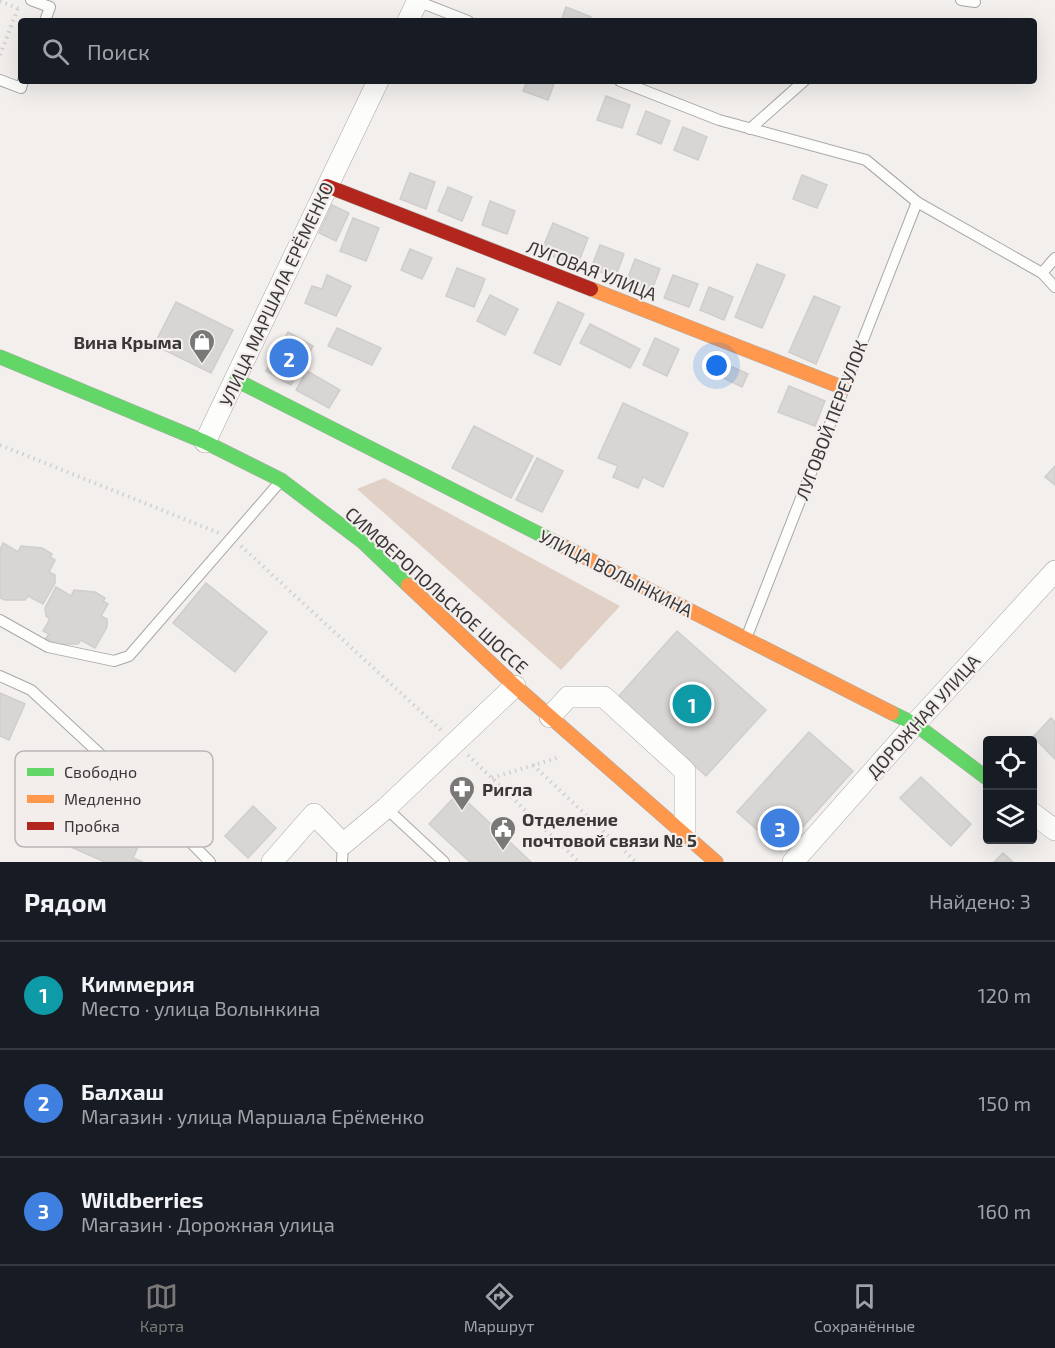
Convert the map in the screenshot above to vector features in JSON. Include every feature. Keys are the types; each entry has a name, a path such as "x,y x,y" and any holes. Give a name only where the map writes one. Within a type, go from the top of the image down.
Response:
{"street":[{"path":"410,18 418,1"},
{"name":"УЛИЦА МАРШАЛА ЕРЁМЕНКО","path":"205,442 377,84"},
{"name":"ЛУГОВАЯ УЛИЦА","path":"327,186 844,388"},
{"name":"СИМФЕРОПОЛЬСКОЕ ШОССЕ","path":"0,357 205,442 281,480 363,542 515,686 716,862"},
{"name":"УЛИЦА ВОЛЫНКИНА","path":"236,380 915,724 983,776"},
{"name":"ДОРОЖНАЯ УЛИЦА","path":"794,862 915,724 1055,571"},
{"path":"272,862 314,814 343,853 386,808 515,686"},
{"path":"550,717 568,697 604,697 685,771 685,835"},
{"path":"1037,817 1055,830"}],"lane":[{"path":"31,0 50,7 46,18"},
{"path":"962,0 975,2"},
{"path":"418,1 460,18"},
{"path":"0,80 21,88 22,84"},
{"path":"628,84 719,120 866,160 917,202 1042,273 1055,287"},
{"path":"750,129 801,84"},
{"name":"ЛУГОВОЙ ПЕРЕУЛОК","path":"746,639 917,202"},
{"path":"1042,273 1055,258"},
{"path":"0,620 48,647 114,661 129,656 281,480"},
{"path":"0,676 31,690 97,751"},
{"path":"386,808 444,862"},
{"path":"195,847 210,862"}],"path":[{"path":"0,55 18,8"},
{"path":"0,445 232,538 455,743 579,862"},
{"path":"492,778 567,755"},
{"path":"533,765 636,862"}],"shaded area":[{"path":"384,478 620,606 561,670 357,489"}],"building":[{"path":"566,7 591,17 590,18 562,18"},
{"path":"526,84 554,84 548,100 523,91"},
{"path":"606,96 630,105 622,128 597,120"},
{"path":"646,111 670,121 661,144 637,134"},
{"path":"683,127 707,137 698,160 674,150"},
{"path":"410,173 435,182 426,209 400,199"},
{"path":"802,175 827,185 817,208 793,199"},
{"path":"448,187 472,197 462,221 438,211"},
{"path":"490,201 515,211 507,234 482,225"},
{"path":"332,205 349,213 336,241 319,233"},
{"path":"353,218 379,228 366,261 340,251"},
{"path":"553,223 588,238 577,266 541,252"},
{"path":"600,245 624,254 615,278 591,268"},
{"path":"410,249 432,258 422,279 401,270"},
{"path":"635,259 660,269 651,292 626,283"},
{"path":"757,264 785,275 762,328 735,317"},
{"path":"457,268 485,279 474,307 446,296"},
{"path":"327,275 351,286 336,316 305,303 312,286 322,289"},
{"path":"673,275 698,284 689,307 664,298"},
{"path":"709,287 733,297 724,320 700,310"},
{"path":"490,295 518,309 505,335 477,321"},
{"path":"814,296 840,307 816,364 789,352"},
{"path":"176,302 233,330 211,373 154,345"},
{"path":"558,302 584,314 560,365 534,353"},
{"path":"590,324 640,349 630,368 580,343"},
{"path":"337,328 381,348 372,365 328,346"},
{"path":"288,332 313,346 291,385 266,371"},
{"path":"655,338 679,349 667,376 643,365"},
{"path":"721,362 748,374 742,387 715,374"},
{"path":"307,371 340,390 329,408 296,390"},
{"path":"789,386 825,401 815,426 778,412"},
{"path":"623,403 688,433 663,487 643,477 638,488 613,477 618,466 598,458"},
{"path":"474,426 533,456 511,498 452,468"},
{"path":"537,458 563,471 542,512 516,500"},
{"path":"1055,466 1055,485 1045,477"},
{"path":"3,543 18,552 21,546 42,548 52,554 50,557 55,560 49,572 55,575 55,583 43,604 28,596 25,600 0,598 0,550"},
{"path":"206,583 267,632 235,672 173,623"},
{"path":"56,587 71,596 74,590 95,592 105,598 103,601 108,604 101,616 107,619 107,627 95,648 81,640 78,644 57,644 46,638 49,634 43,631 50,619 46,616 45,608"},
{"path":"677,631 766,710 706,776 618,697"},
{"path":"0,693 25,704 9,740 0,736"},
{"path":"1051,718 1055,722 1055,759 1037,741 1037,736 1034,736"},
{"path":"809,732 853,771 781,851 737,812"},
{"path":"921,777 971,824 951,846 900,798"},
{"path":"458,793 531,862 470,862 429,824"},
{"path":"253,806 276,828 248,858 225,836"},
{"path":"71,847 138,847 133,858 143,862 105,862"},
{"path":"1003,853 1013,862 994,862"}],"traffic: fast":[{"path":"0,357 205,442 281,480 363,542 408,585"},
{"path":"236,380 559,544"},
{"path":"892,713 915,724 983,775"}],"traffic: slow":[{"path":"591,289 844,388"},
{"path":"559,544 892,713"},
{"path":"408,585 515,686 716,862"}],"traffic: jam":[{"path":"327,186 591,289"}],"place":[{"name":"Балхаш","path":"289,358"},
{"name":"Вина Крыма","path":"202,365"},
{"name":"Киммерия","path":"692,704"},
{"name":"Ригла","path":"462,812"},
{"name":"Wildberries","path":"780,828"},
{"name":"Отделение почтовой связи № 5","path":"503,852"}]}
